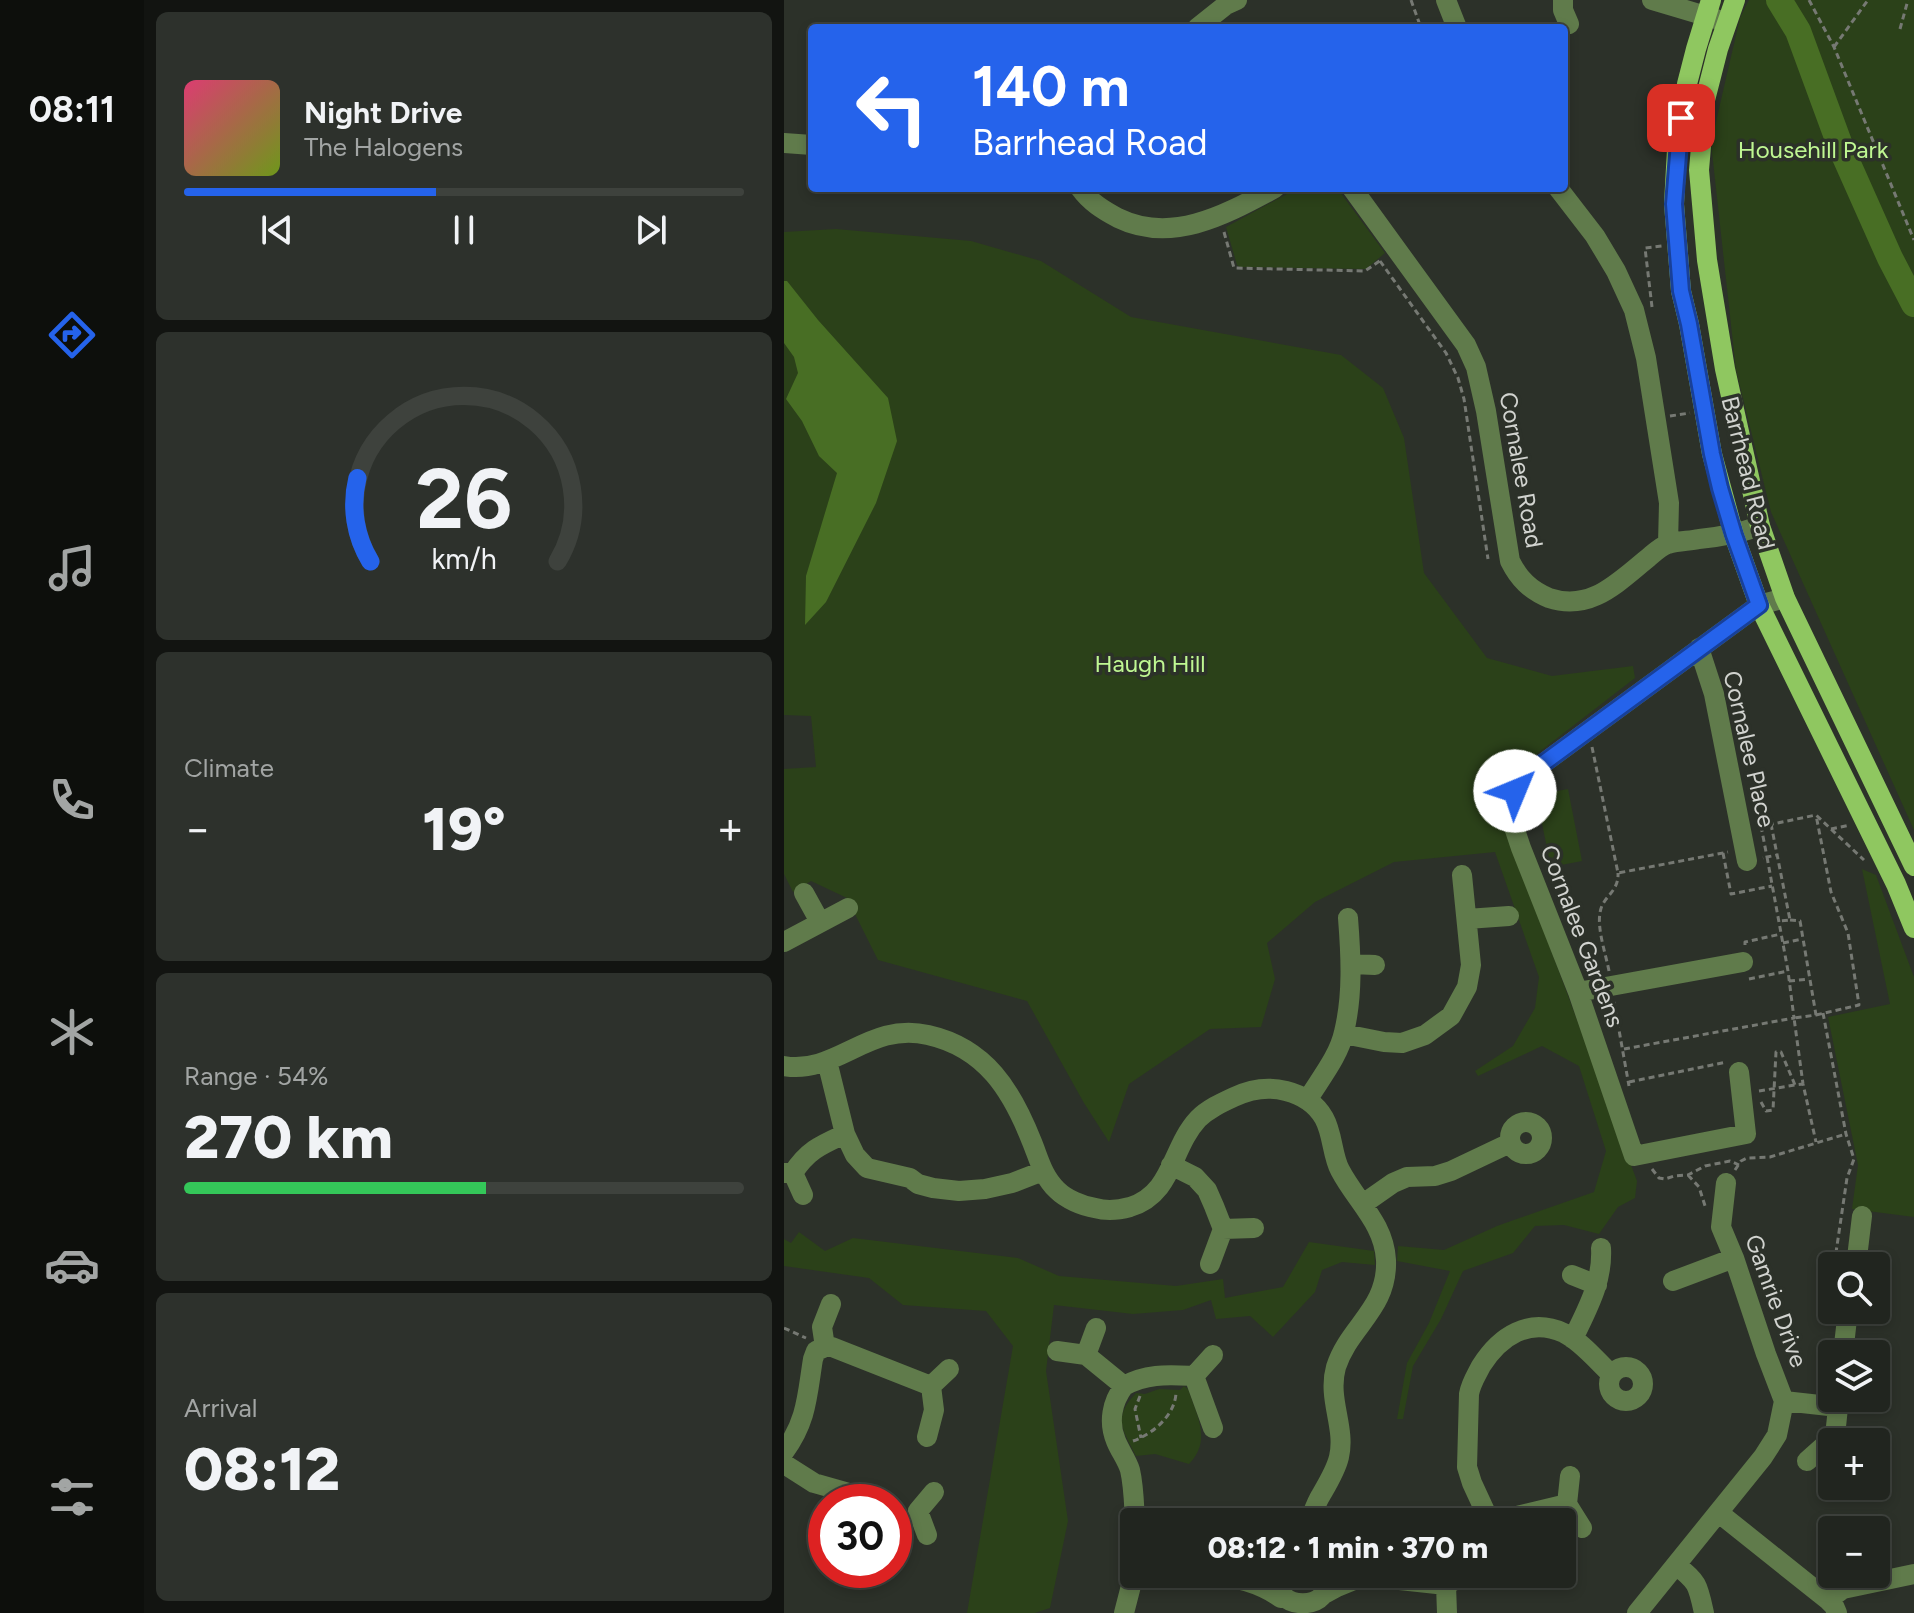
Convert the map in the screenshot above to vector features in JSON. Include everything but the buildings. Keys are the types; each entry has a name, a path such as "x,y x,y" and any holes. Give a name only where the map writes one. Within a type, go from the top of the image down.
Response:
{"main road":[{"name":"Barrhead Road","path":"1735,0 1714,13 1696,49 1681,118 1675,176 1676,245 1681,291 1712,454 1734,535 1759,605 1882,854 1914,928"},
{"name":"Barrhead Road","path":"1714,13 1701,141 1700,190 1707,260 1725,369 1760,526 1785,598 1914,866"}],"street":[{"path":"1202,24 1237,0"},
{"path":"1563,0 1563,10 1569,24"},
{"path":"1652,0 1714,13"},
{"path":"1453,2 1456,24"},
{"path":"784,143 808,145"},
{"path":"1083,192 1105,211 1126,222 1158,228 1187,227 1218,217 1267,192"},
{"name":"Cornalee Road","path":"1355,192 1466,345 1476,367 1510,561 1517,575 1536,592 1572,602 1593,598 1668,544 1734,535 1760,526"},
{"path":"1561,192 1595,236 1634,310 1646,358 1667,489 1668,544"},
{"name":"Cornalee Gardens","path":"1642,1154 1634,1156 1578,992 1521,848 1510,815 1515,791 1541,765 1759,605 1785,598"},
{"name":"Cornalee Place","path":"1699,648 1714,694 1749,842"},
{"path":"1344,1034 1402,1043 1425,1035 1451,1016 1467,987 1471,965 1462,875"},
{"path":"804,893 820,922"},
{"path":"784,942 848,908"},
{"path":"1467,919 1509,916"},
{"path":"1308,1099 1344,1034 1352,964 1348,918"},
{"path":"1578,992 1743,962"},
{"path":"1352,964 1375,965"},
{"path":"784,1066 806,1067 827,1061 876,1037 895,1033 927,1035 966,1050 990,1068 1003,1085 1032,1140 1043,1171 1057,1190 1075,1202 1108,1210 1126,1208 1151,1197 1160,1188 1185,1136 1211,1108 1259,1088 1287,1091 1308,1099 1325,1119 1339,1169 1377,1226 1386,1259 1385,1280 1377,1303 1348,1342 1336,1369 1332,1386 1340,1442 1339,1457 1315,1508"},
{"path":"827,1061 845,1134 855,1155 867,1168 910,1178 933,1188 959,1191 1012,1183 1043,1171"},
{"path":"1642,1154 1746,1134 1739,1072"},
{"path":"803,1195 788,1173 813,1149 845,1134"},
{"path":"1363,1204 1407,1177 1435,1176 1451,1171 1510,1143"},
{"path":"1171,1165 1195,1177 1207,1190 1223,1229 1210,1264"},
{"name":"Gamrie Drive","path":"1637,1613 1719,1513 1777,1435 1784,1401 1721,1227 1726,1183"},
{"path":"1858,1252 1862,1216"},
{"path":"1223,1229 1254,1228"},
{"path":"1573,1339 1597,1285 1602,1265 1601,1248"},
{"path":"1673,1281 1734,1258"},
{"path":"1572,1275 1597,1285"},
{"path":"784,1452 795,1437 804,1415 813,1359 820,1349 822,1327 831,1304"},
{"path":"1484,1508 1467,1467 1469,1394 1471,1384 1489,1355 1506,1337 1535,1327 1549,1328 1573,1339 1611,1374"},
{"path":"1086,1355 1096,1328"},
{"path":"820,1349 832,1347 931,1386"},
{"path":"1057,1351 1086,1355 1130,1383"},
{"path":"1134,1508 1131,1473 1112,1425 1116,1398 1130,1383 1150,1375 1186,1376 1213,1355"},
{"path":"931,1386 949,1369"},
{"path":"1186,1376 1213,1428"},
{"path":"927,1437 934,1410 931,1386"},
{"path":"1784,1401 1818,1402"},
{"path":"1807,1461 1835,1436 1837,1412"},
{"path":"784,1464 818,1484"},
{"path":"1570,1476 1567,1504 1582,1528"},
{"path":"918,1511 934,1492"},
{"path":"1550,1508 1567,1504"},
{"path":"912,1510 918,1511"},
{"path":"918,1511 927,1535"},
{"path":"1719,1513 1832,1606 1843,1589 1914,1574"},
{"path":"1676,1565 1695,1580 1704,1613"},
{"path":"1124,1613 1130,1588"},
{"path":"1265,1588 1295,1610 1306,1611 1320,1596"},
{"path":"1446,1588 1447,1613"}],"path":[{"path":"1411,0 1420,24"},
{"path":"1809,0 1834,47 1914,240"},
{"path":"1834,47 1868,0"},
{"path":"1900,29 1908,0 1914,2"},
{"path":"1652,313 1645,248 1676,245"},
{"path":"1229,247 1232,265 1240,269 1365,271 1372,267"},
{"path":"1380,261 1446,353 1458,378 1464,399 1488,559"},
{"path":"1587,732 1595,755 1619,882 1600,910 1601,929"},
{"path":"1816,815 1864,860 1882,854"},
{"path":"1618,873 1723,853 1749,842 1771,824 1816,815"},
{"path":"1816,815 1831,892 1848,933 1859,1005 1794,1018 1803,1084 1816,1142"},
{"path":"1771,824 1790,920"},
{"path":"1749,842 1767,857 1777,855"},
{"path":"1723,853 1731,894 1773,886"},
{"path":"1774,896 1785,894"},
{"path":"1779,921 1800,921 1816,1015"},
{"path":"1783,943 1803,939"},
{"path":"1789,981 1810,979"},
{"path":"1823,1013 1846,1134 1854,1159 1847,1178 1836,1252"},
{"path":"1623,1049 1629,1082"},
{"path":"1741,1094 1795,1085"},
{"path":"1726,1183 1747,1158 1770,1157 1846,1134"},
{"path":"1642,1154 1659,1178 1665,1179 1730,1161 1739,1165"},
{"path":"1688,1175 1699,1187 1710,1225 1721,1227"},
{"path":"784,1328 820,1349"},
{"path":"1118,1446 1147,1436 1156,1429 1174,1407 1186,1376"},
{"path":"1130,1383 1140,1398 1135,1409 1141,1438"}],"green space":[{"name":"Househill Park","path":"1749,0 1914,0 1914,830 1771,512 1736,370 1711,143 1740,18"},
{"path":"1291,192 1340,192 1385,253 1366,269 1240,267 1226,227"},
{"name":"Haugh Hill","path":"836,229 971,241 1041,261 1131,317 1341,355 1383,388 1404,438 1424,573 1487,658 1552,676 1633,666 1635,678 1512,773 1504,795 1503,810 1513,848 1637,1181 1635,1198 1618,1207 1599,1234 1564,1225 1535,1226 1513,1253 1463,1271 1441,1319 1413,1366 1403,1419 1397,1419 1407,1363 1429,1323 1450,1271 1397,1261 1398,1246 1444,1250 1497,1226 1594,1192 1606,1151 1579,1066 1542,1046 1478,1076 1475,1071 1513,1046 1535,1008 1539,977 1495,852 1394,862 1315,902 1267,943 1275,979 1261,1027 1210,1029 1129,1084 1109,1142 1027,1001 878,960 847,898 811,881 793,892 784,874 784,769 816,767 811,716 784,715 784,232"},
{"path":"1568,789 1582,861 1551,867 1536,795"},
{"path":"1862,869 1876,875 1914,977 1914,1217 1852,1209 1858,1165 1828,1017 1890,1004"},
{"path":"799,1232 825,1251 853,1238 1018,1258 1059,1276 1176,1286 1223,1279 1225,1298 1283,1287 1309,1242 1374,1251 1375,1265 1342,1262 1322,1270 1315,1292 1273,1337 1250,1316 1216,1319 1211,1300 1183,1310 1133,1314 1054,1305 1046,1371 1068,1521 1050,1608 1035,1613 967,1613 1013,1346 986,1311 903,1305 869,1278 784,1266 784,1239 791,1243"},
{"path":"1184,1386 1188,1389 1200,1428 1200,1446 1196,1455 1189,1464 1155,1454 1136,1456 1122,1424 1129,1402 1136,1393 1145,1394 1159,1389 1180,1390"}],"shaded area":[{"path":"784,281 888,398 897,441 876,503 826,602 805,625 806,576 837,473 819,456 802,421 786,399 798,373 794,357 784,343"}],"waterway":[{"path":"1779,0 1798,31 1841,148 1914,304"}],"route":[{"path":"1515,791 1541,765 1759,605 1720,488 1681,291 1674,204 1681,118"}]}
